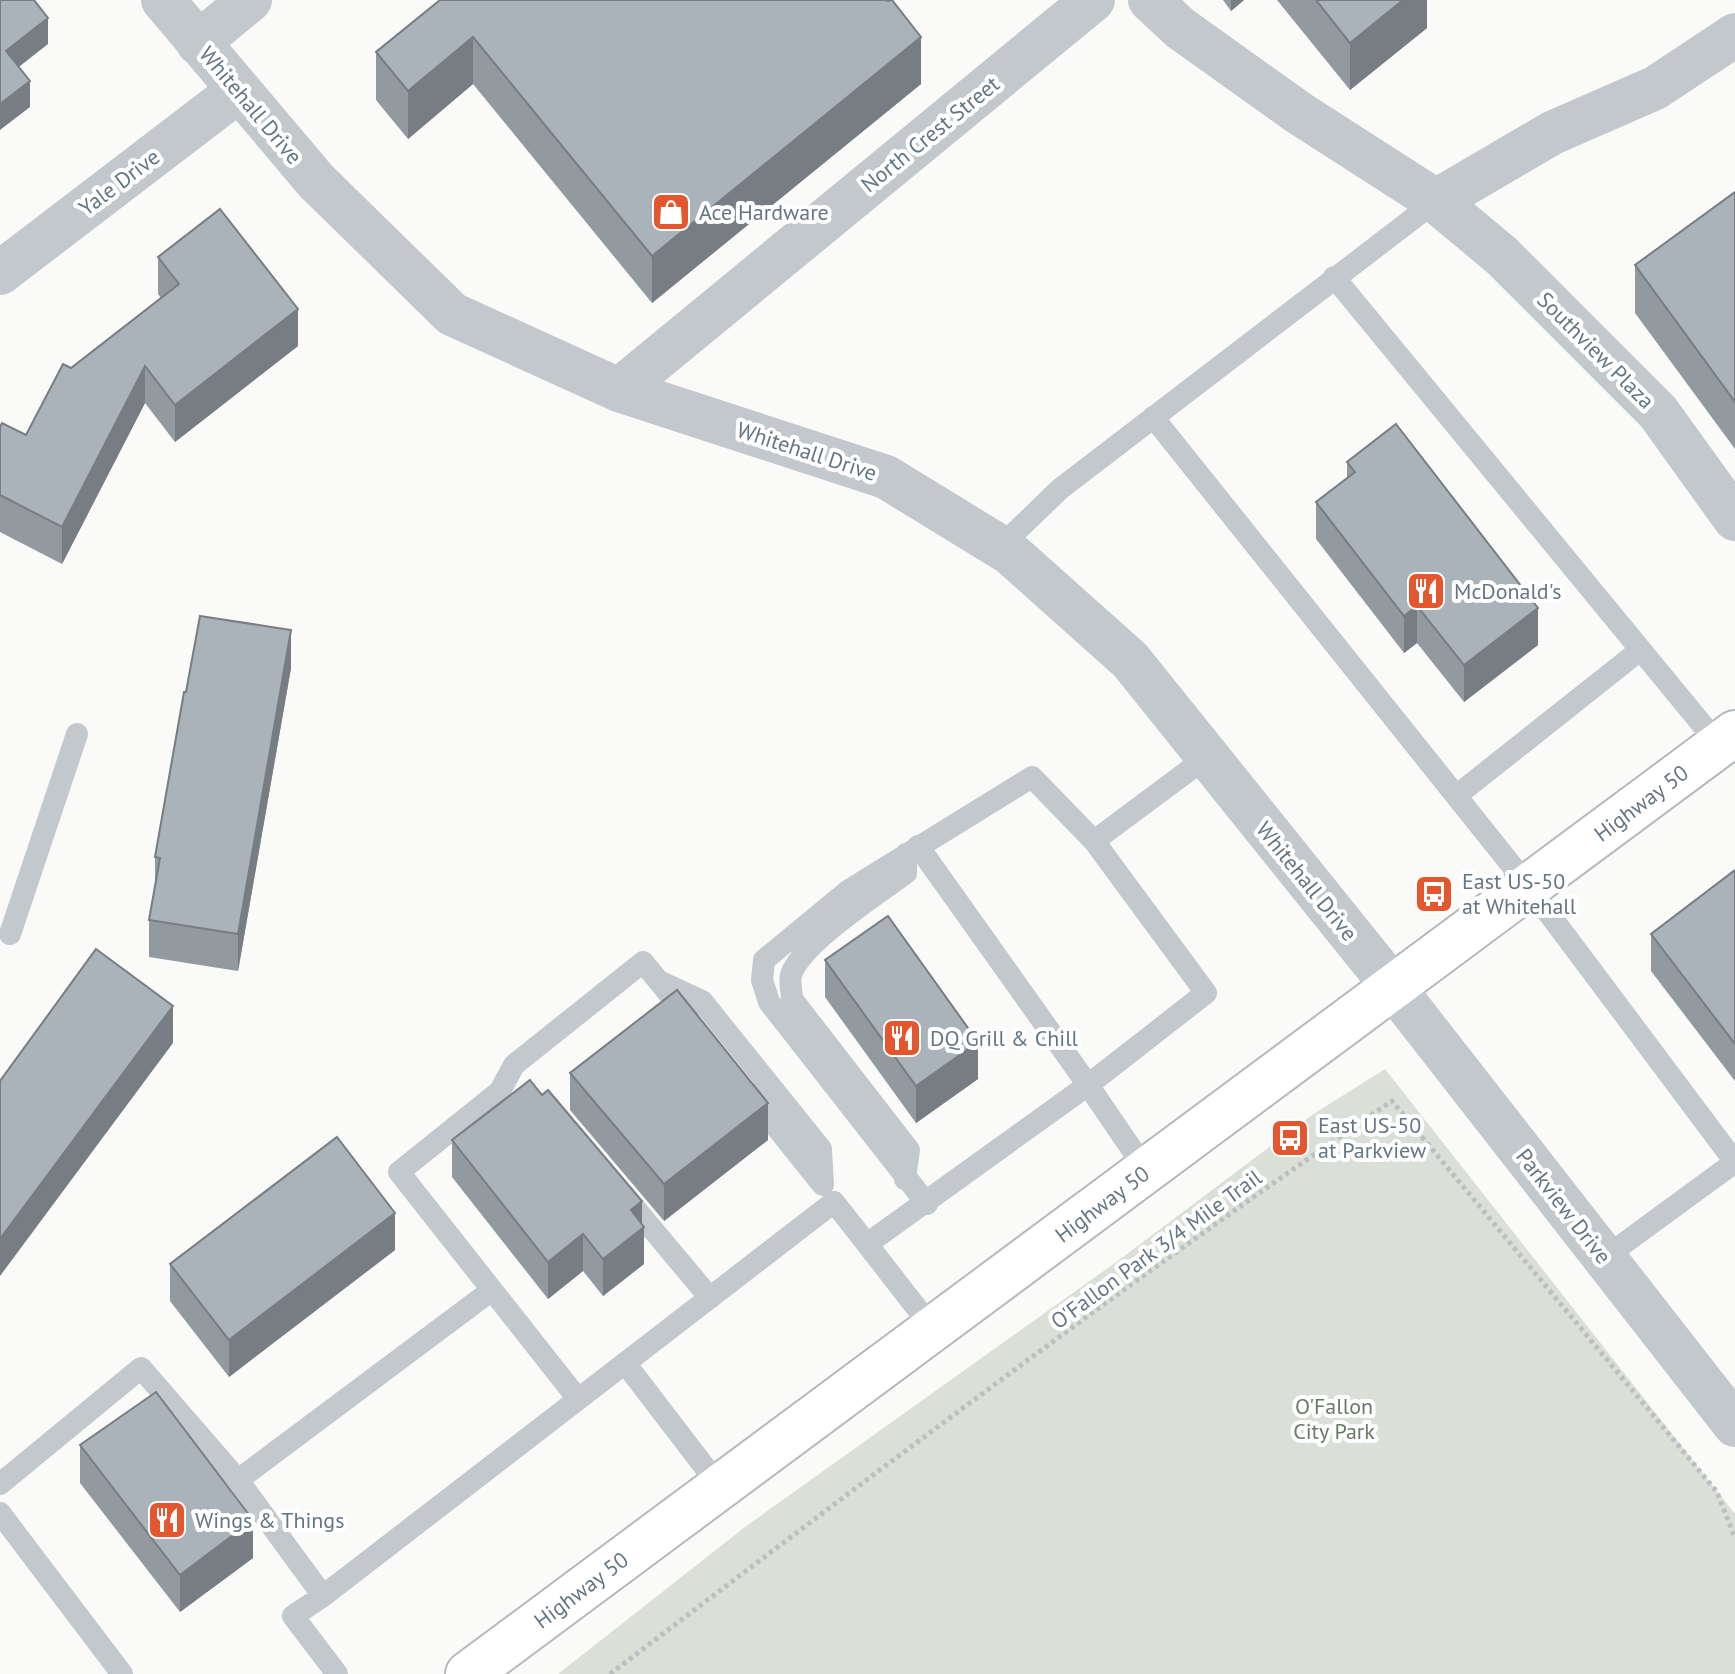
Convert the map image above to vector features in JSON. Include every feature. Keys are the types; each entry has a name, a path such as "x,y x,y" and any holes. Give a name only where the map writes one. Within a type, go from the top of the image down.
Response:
{"main road":[{"name":"Highway 50","path":"468,1674 1727,739"}],"street":[{"name":"Whitehall Drive","path":"163,0 316,181 452,314 619,390 886,477 1010,553 1130,660 1393,987"},
{"path":"198,43 250,0"},
{"name":"North Crest Street","path":"619,390 1093,0"},
{"name":"Southview Plaza","path":"1150,0 1180,28 1299,113 1436,201 1502,256 1658,412 1735,519"},
{"path":"1436,201 1552,133 1655,88 1735,35"},
{"name":"Yale Drive","path":"0,273 238,91"},
{"name":"Parkview Drive","path":"1393,987 1735,1425"}],"lane":[{"path":"1000,547 1060,489 1436,201"},
{"path":"1334,277 1639,651 1727,739"},
{"path":"1153,417 1529,887 1735,1162 1604,1258"},
{"path":"1456,796 1639,651"},
{"path":"3,938 77,734"},
{"path":"1094,841 1207,757"},
{"path":"867,1244 927,1204 1088,1085 1206,993 1094,841 1032,777 849,890 764,960 762,980 769,1002 927,1204"},
{"path":"912,850 1088,1085 1146,1170"},
{"path":"905,1179 909,1150 792,999 790,976 802,955 836,924 906,873 912,850"},
{"path":"578,1399 399,1172 500,1091 514,1065 643,962 821,1183 933,1329"},
{"path":"514,1065 533,1088"},
{"path":"612,1181 710,1298"},
{"path":"337,1674 293,1616 834,1202"},
{"path":"238,1480 492,1290"},
{"path":"625,1363 720,1487"},
{"path":"0,1484 141,1368 238,1480 323,1596"},
{"path":"0,1513 122,1674"}],"path":[{"name":"O'Fallon Park 3/4 Mile Trail","path":"610,1674 917,1441 1392,1101 1717,1492 1735,1538"}],"green space":[{"name":"O'Fallon City Park","path":"1385,1069 1735,1514 1735,1674 558,1674 745,1527 1119,1260 1312,1115"}],"building":[{"path":"0,0 34,0 48,18 6,51 30,81 0,104"},
{"name":"Ace Hardware","path":"440,0 892,0 921,37 652,256 473,37 408,91 376,52"},
{"path":"1316,0 1403,0 1350,43"},
{"path":"1735,192 1735,402 1635,265"},
{"path":"220,209 298,309 175,405 145,366 62,527 0,495 2,423 26,435 63,364 71,368 179,284 158,257"},
{"name":"McDonald's","path":"1396,424 1538,608 1464,665 1417,606 1404,616 1316,502 1355,472 1347,462"},
{"path":"200,616 291,630 238,934 149,920 160,858 155,857"},
{"path":"1735,870 1735,1044 1651,934"},
{"path":"888,916 978,1042 916,1086 825,960"},
{"path":"96,949 173,1006 0,1239 0,1081"},
{"path":"677,990 768,1103 664,1184 570,1073"},
{"path":"530,1080 542,1095 548,1090 642,1201 631,1210 644,1227 603,1259 583,1234 548,1262 452,1140"},
{"path":"337,1137 395,1213 229,1340 170,1264"},
{"name":"Wings & Things","path":"156,1392 253,1520 180,1575 80,1445"}],"place":[{"name":"Ace Hardware","path":"671,212"},
{"name":"McDonald's","path":"1426,591"},
{"name":"East US-50 at Whitehall","path":"1434,894"},
{"name":"DQ Grill & Chill","path":"902,1038"},
{"name":"East US-50 at Parkview","path":"1290,1138"},
{"name":"Wings & Things","path":"167,1520"}]}
